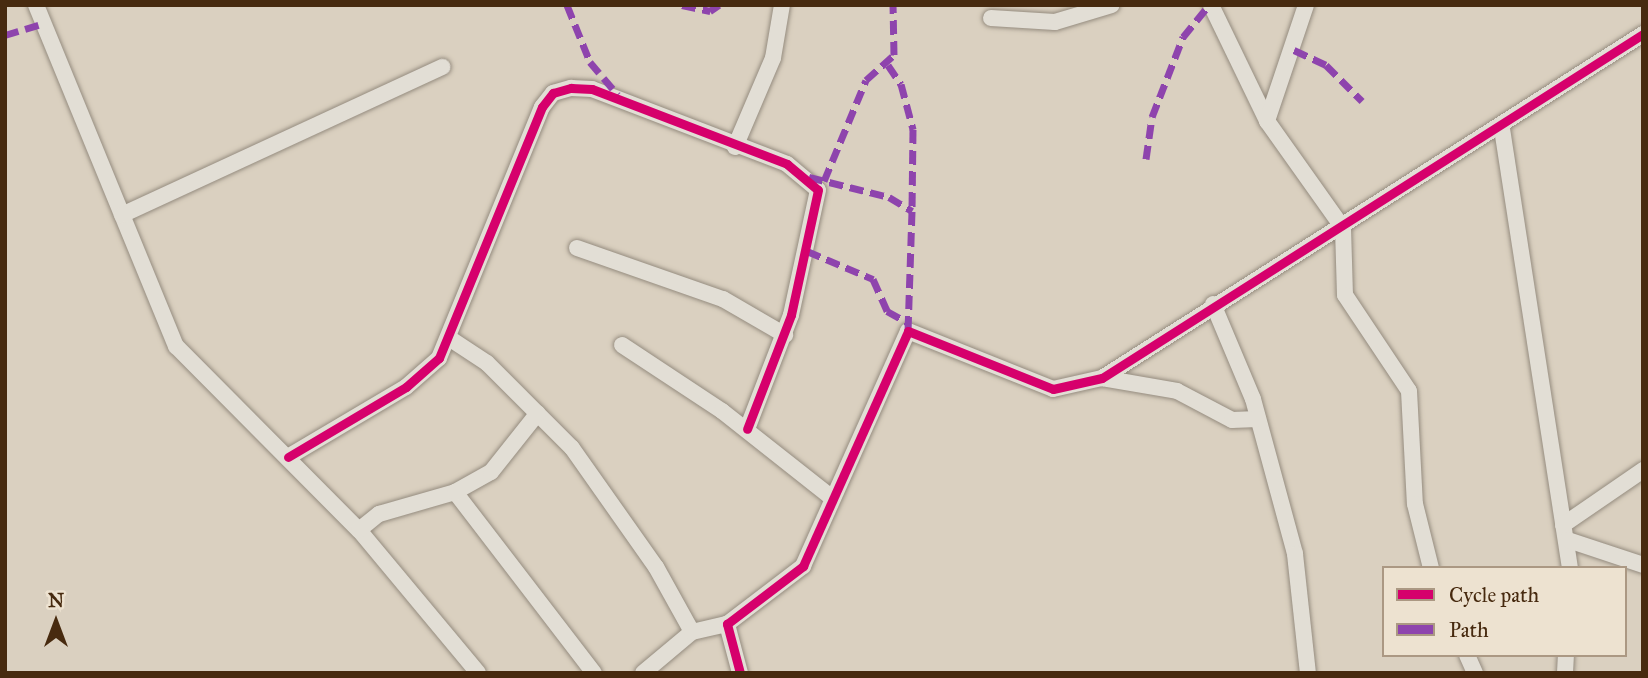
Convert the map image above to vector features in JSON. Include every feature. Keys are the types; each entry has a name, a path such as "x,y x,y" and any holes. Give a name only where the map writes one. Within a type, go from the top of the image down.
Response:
{"street":[{"path":"36,5 176,346 359,530 478,673"},
{"path":"735,147 773,58 782,5"},
{"path":"991,18 1055,22 1112,5"},
{"path":"1211,5 1268,121 1343,228 1345,295 1409,391 1415,504 1430,566"},
{"path":"1268,121 1306,5"},
{"path":"643,673 692,632 727,624 803,566 831,496 908,331 1053,389 1102,378 1213,304 1343,228 1502,129 1643,34"},
{"path":"122,215 443,67"},
{"path":"288,457 428,372 449,338 553,93 593,89 735,147 787,164 818,190 785,335 747,429"},
{"path":"1502,129 1570,566"},
{"path":"577,248 723,299 785,335"},
{"path":"1213,304 1258,419 1295,554 1308,673"},
{"path":"449,338 487,363 572,448 633,534 692,632"},
{"path":"622,345 747,429 831,496"},
{"path":"1102,378 1125,387 1177,391 1232,420 1258,419"},
{"path":"359,530 394,508 455,492 503,464 538,413"},
{"path":"1566,532 1643,470"},
{"path":"455,492 594,673"},
{"path":"1566,532 1643,565"},
{"path":"727,624 740,673"},
{"path":"1468,657 1475,673"}],"marked path":[{"path":"567,5 590,62 618,95"},
{"path":"682,5 710,11 719,5"},
{"path":"824,181 866,80 894,55 893,5"},
{"path":"1146,159 1152,117 1183,37 1209,5"},
{"path":"5,35 45,23"},
{"path":"1294,50 1326,65 1362,101"},
{"path":"888,65 901,84 913,129 912,211"},
{"path":"809,177 889,197 912,211 908,331"},
{"path":"807,251 873,279 887,311 909,323"}],"cycle path":[{"path":"740,673 727,624 803,566 908,331 1053,389 1102,378 1643,34"},
{"path":"288,457 406,387 439,358 542,107 553,93 571,88 592,89 787,164 818,190 791,315 747,429"}]}
